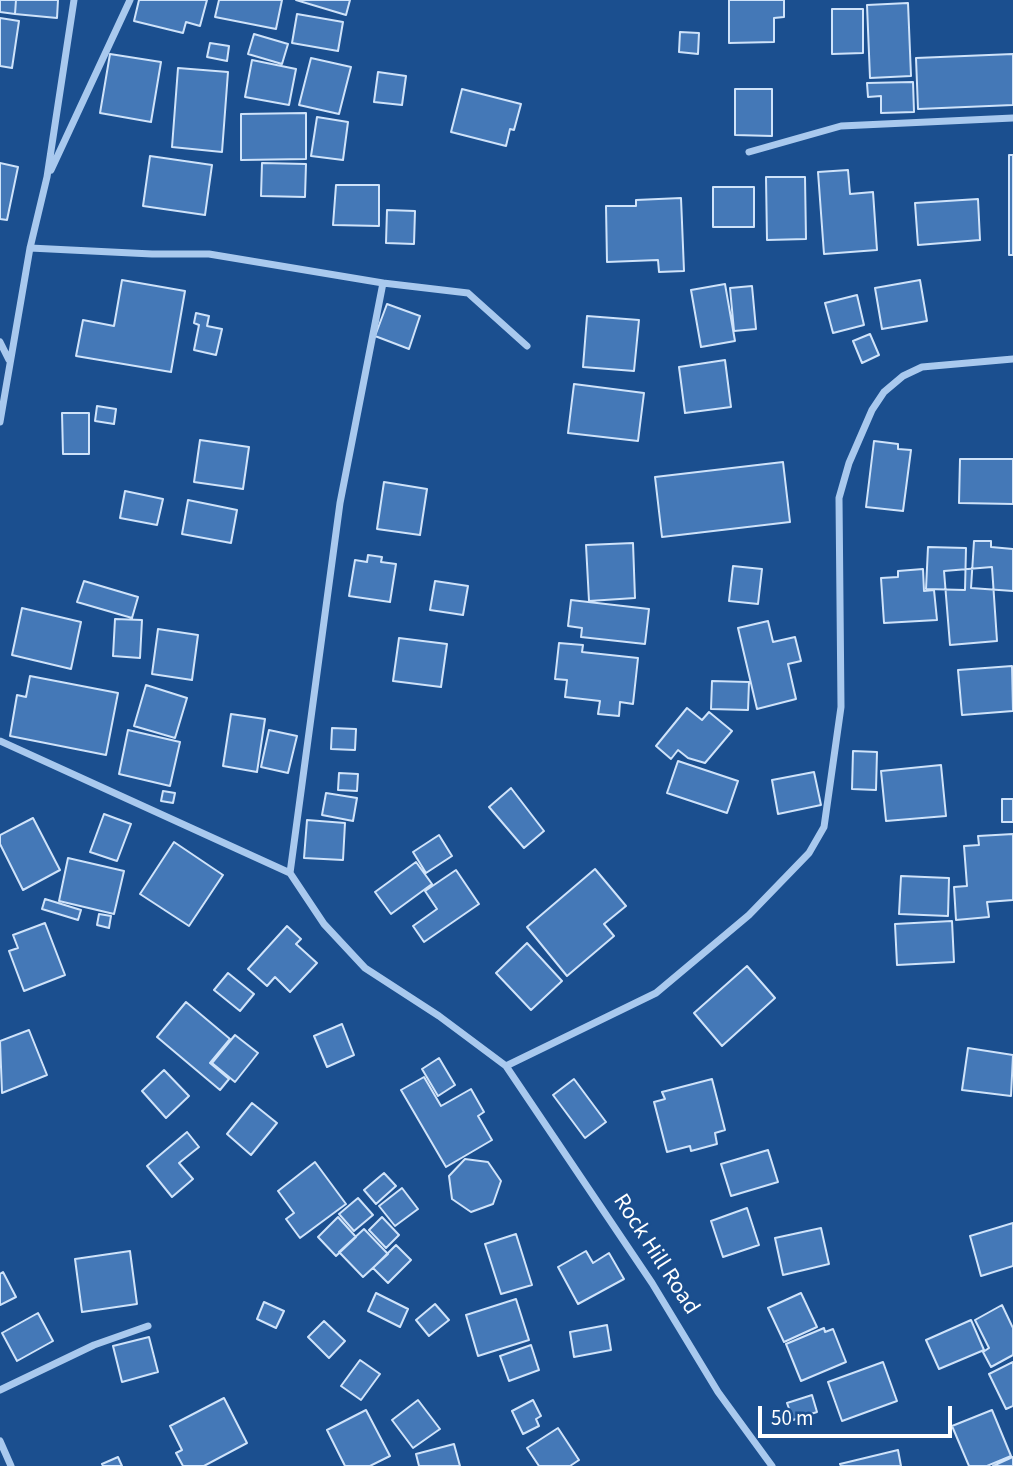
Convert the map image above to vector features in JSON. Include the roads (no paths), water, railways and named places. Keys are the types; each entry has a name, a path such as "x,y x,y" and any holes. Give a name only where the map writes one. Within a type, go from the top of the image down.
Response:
{"street":[{"path":"0,422 30,248 47,177 74,0"},
{"path":"47,177 130,0"},
{"path":"749,152 841,126 1013,118"},
{"path":"30,248 209,254 383,283 468,293 527,346"},
{"path":"0,741 290,873 340,503 383,283"},
{"path":"0,342 9,360"},
{"path":"506,1066 656,993 749,915 809,853 824,827 839,727 839,498 849,463 872,411 884,392 903,376 922,367 1013,359"},
{"name":"Rock Hill Road","path":"290,873 324,924 365,968 439,1016 506,1066 652,1283 718,1392 772,1466"},
{"path":"0,1390 94,1345 148,1326"},
{"path":"0,1441 11,1466"}]}
